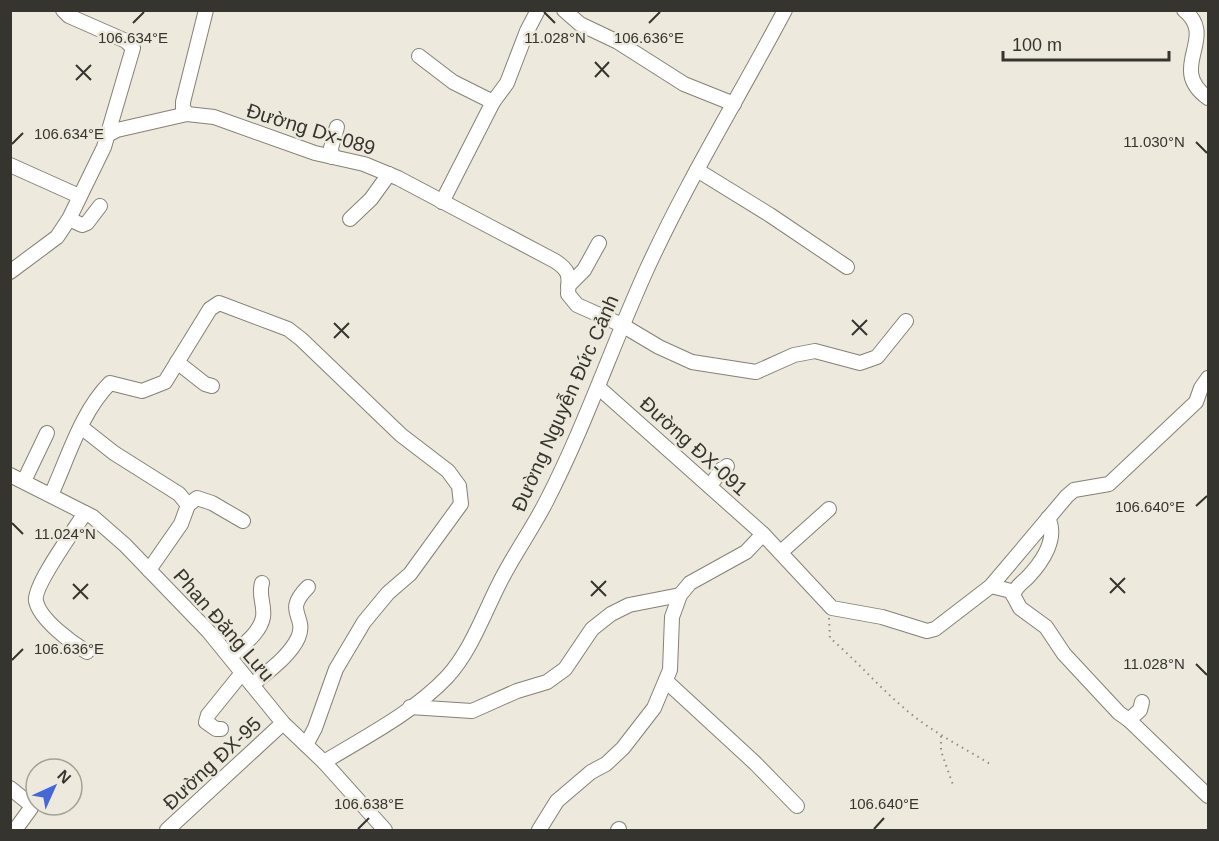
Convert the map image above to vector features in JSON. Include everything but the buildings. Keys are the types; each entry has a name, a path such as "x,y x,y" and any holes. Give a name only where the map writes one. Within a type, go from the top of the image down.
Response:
{"street":[{"path":"187,114 183,108 183,102 206,10"},
{"path":"442,202 493,102 507,83 526,31 538,10"},
{"path":"564,10 579,24 618,42 684,84 734,104"},
{"name":"Đường Nguyễn Đức Cảnh","path":"324,762 410,707 447,677 463,656 501,580 547,501 598,387 622,325 679,202 785,10"},
{"path":"1184,10 1198,22 1203,46 1192,66 1192,78 1197,90 1209,98"},
{"path":"10,272 57,237 69,219 104,147 133,48 126,41 61,11"},
{"path":"419,56 453,82 493,102"},
{"name":"Đường Dx-089","path":"107,135 117,130 187,114 214,117 315,153 364,164 389,174 566,268 569,278 568,294 577,306 622,325 659,347 692,362 756,372 794,355 815,351 860,363 877,357 906,321"},
{"path":"332,157 331,148 336,127"},
{"path":"10,165 79,196"},
{"path":"697,170 848,267"},
{"path":"350,219 371,199 389,174"},
{"path":"69,219 82,225 87,223 100,206"},
{"path":"568,286 584,270 599,243"},
{"path":"51,495 87,412 110,383 142,391 165,382 210,309 219,303 288,328 353,387 401,435 448,471 459,486 461,504 410,574 387,593 364,622 336,669 315,728 306,745"},
{"path":"177,362 205,384 212,386"},
{"path":"828,604 832,608 882,617 927,631 935,629 991,586 1074,490 1109,484 1196,402 1201,388 1209,378"},
{"name":"Đường ĐX-091","path":"598,387 763,534 828,604"},
{"path":"81,427 114,453 179,494 188,505"},
{"path":"24,481 47,433"},
{"path":"710,486 722,469 727,466"},
{"name":"Phan Đăng Lưu","path":"10,474 85,513 125,545 209,632 283,723 324,762 385,831"},
{"path":"149,570 181,524 188,505 197,498 212,503 243,521"},
{"path":"782,552 829,509"},
{"path":"85,513 43,579 35,598 39,609 51,622 70,641 87,652"},
{"path":"1013,595 1015,588 1029,576 1040,561 1051,540 1053,527 1048,518"},
{"path":"543,828 557,801 591,772 606,764 623,747 654,708 670,670 672,617 680,596 690,583 746,552 763,534"},
{"path":"230,657 257,631 263,617 259,591 261,583"},
{"path":"991,586 1011,591 1020,608 1046,627 1064,654 1119,713 1209,796"},
{"path":"252,685 290,651 299,636 300,624 295,611 295,602 308,587"},
{"path":"410,707 472,711 517,691 547,682 566,669 591,629 611,614 629,605 680,596"},
{"path":"222,729 216,729 206,722 208,715 242,673"},
{"path":"666,681 756,764 797,806"},
{"path":"1129,720 1140,710 1142,702"},
{"name":"Đường ĐX-95","path":"167,831 283,723"},
{"path":"10,788 30,804 31,808 15,831"}],"path":[{"path":"828,604 830,638 904,708 941,736 990,764"},
{"path":"941,736 941,751 953,785"}]}
